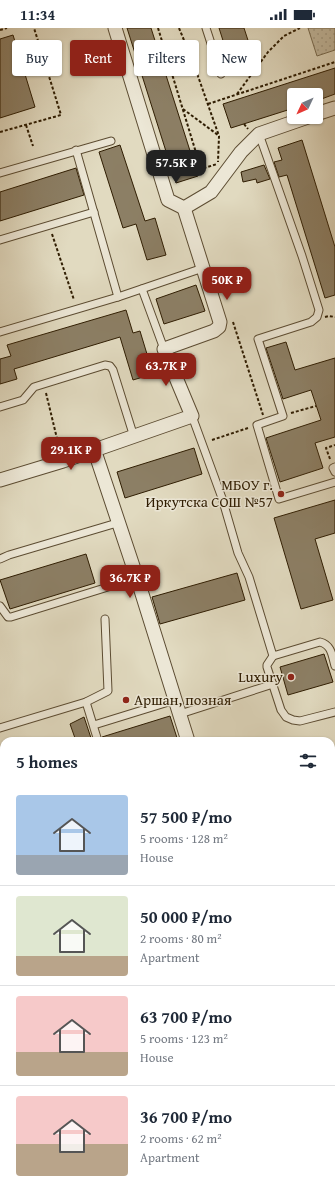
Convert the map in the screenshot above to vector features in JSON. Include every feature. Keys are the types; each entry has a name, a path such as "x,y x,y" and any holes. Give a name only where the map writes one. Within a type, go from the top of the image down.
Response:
{"street":[{"path":"0,480 192,416 164,349 214,331 219,327 220,322 184,208 168,200 115,28"},
{"path":"323,112 335,108"},
{"path":"184,208 211,192 254,132 287,123"},
{"path":"94,449 137,578 187,737"}],"lane":[{"path":"206,28 210,40"},
{"path":"254,132 302,256 319,310 317,317 311,322 258,339 283,416 257,425 279,499 335,482"},
{"path":"0,173 111,141"},
{"path":"76,150 118,297"},
{"path":"0,240 94,212"},
{"path":"0,332 118,297 203,268"},
{"path":"142,289 164,349"},
{"path":"0,407 23,400 34,387 105,365 110,366 113,370 134,436"},
{"path":"192,416 222,498 238,553 249,578 273,656"},
{"path":"0,559 118,522"},
{"path":"0,620 137,578"},
{"path":"0,606 8,617"},
{"path":"0,728 86,702 108,691 105,619"},
{"path":"335,666 330,648 326,644 320,642 273,656 267,665 281,710 286,717 300,721 335,712"},
{"path":"180,714 273,684"},
{"path":"94,725 175,700"},
{"path":"86,702 97,737"}],"path":[{"path":"0,30 7,28"},
{"path":"0,132 61,115 34,28"},
{"path":"158,28 201,169 218,164"},
{"path":"179,28 193,62 219,136 218,164 215,169"},
{"path":"236,95 268,52 284,36 300,28"},
{"path":"208,104 335,62"},
{"path":"183,109 219,136"},
{"path":"244,124 254,132"},
{"path":"26,125 33,146"},
{"path":"49,226 76,309"},
{"path":"43,384 62,460"},
{"path":"283,416 316,406"},
{"path":"212,440 257,425"},
{"path":"334,469 326,448 335,445"}],"shaded area":[{"path":"308,28 335,28 335,50 317,56"}],"building":[{"path":"127,28 151,28 155,40 134,40 134,50"},
{"path":"219,28 244,28 248,40 223,40"},
{"path":"13,35 15,40 12,40 12,76 26,76 35,107 0,118 0,39"},
{"path":"335,68 335,94 323,98 323,88 287,88 287,110 231,128 223,104"},
{"path":"142,76 166,76 198,176 176,183"},
{"path":"302,140 335,247 335,295 325,298 287,175 279,177 274,162 282,160 278,148"},
{"path":"120,145 145,221 155,218 166,255 147,260 136,224 123,228 99,152"},
{"path":"264,165 270,179 257,183 256,179 243,182 241,172"},
{"path":"76,168 84,195 0,221 0,192"},
{"path":"196,285 205,311 164,324 156,299"},
{"path":"126,310 133,333 140,331 153,374 133,380 120,337 14,369 17,379 0,384 0,359 11,356 7,345"},
{"path":"286,342 295,370 335,358 335,437 315,443 323,468 280,482 266,438 321,420 311,390 283,399 266,348"},
{"path":"194,448 202,474 125,498 117,472"},
{"path":"335,500 335,533 315,539 333,600 301,609 274,518"},
{"path":"86,554 95,583 10,609 0,580"},
{"path":"237,573 245,600 160,624 152,597"},
{"path":"324,654 333,682 288,695 280,667"},
{"path":"170,716 177,737 102,737"},
{"path":"84,717 91,737 75,737 70,724"}],"place":[{"name":"МБОУ г. Иркутска СОШ №57","path":"281,494"},
{"name":"Luxury","path":"291,677"},
{"name":"Аршан, позная","path":"126,700"}]}
